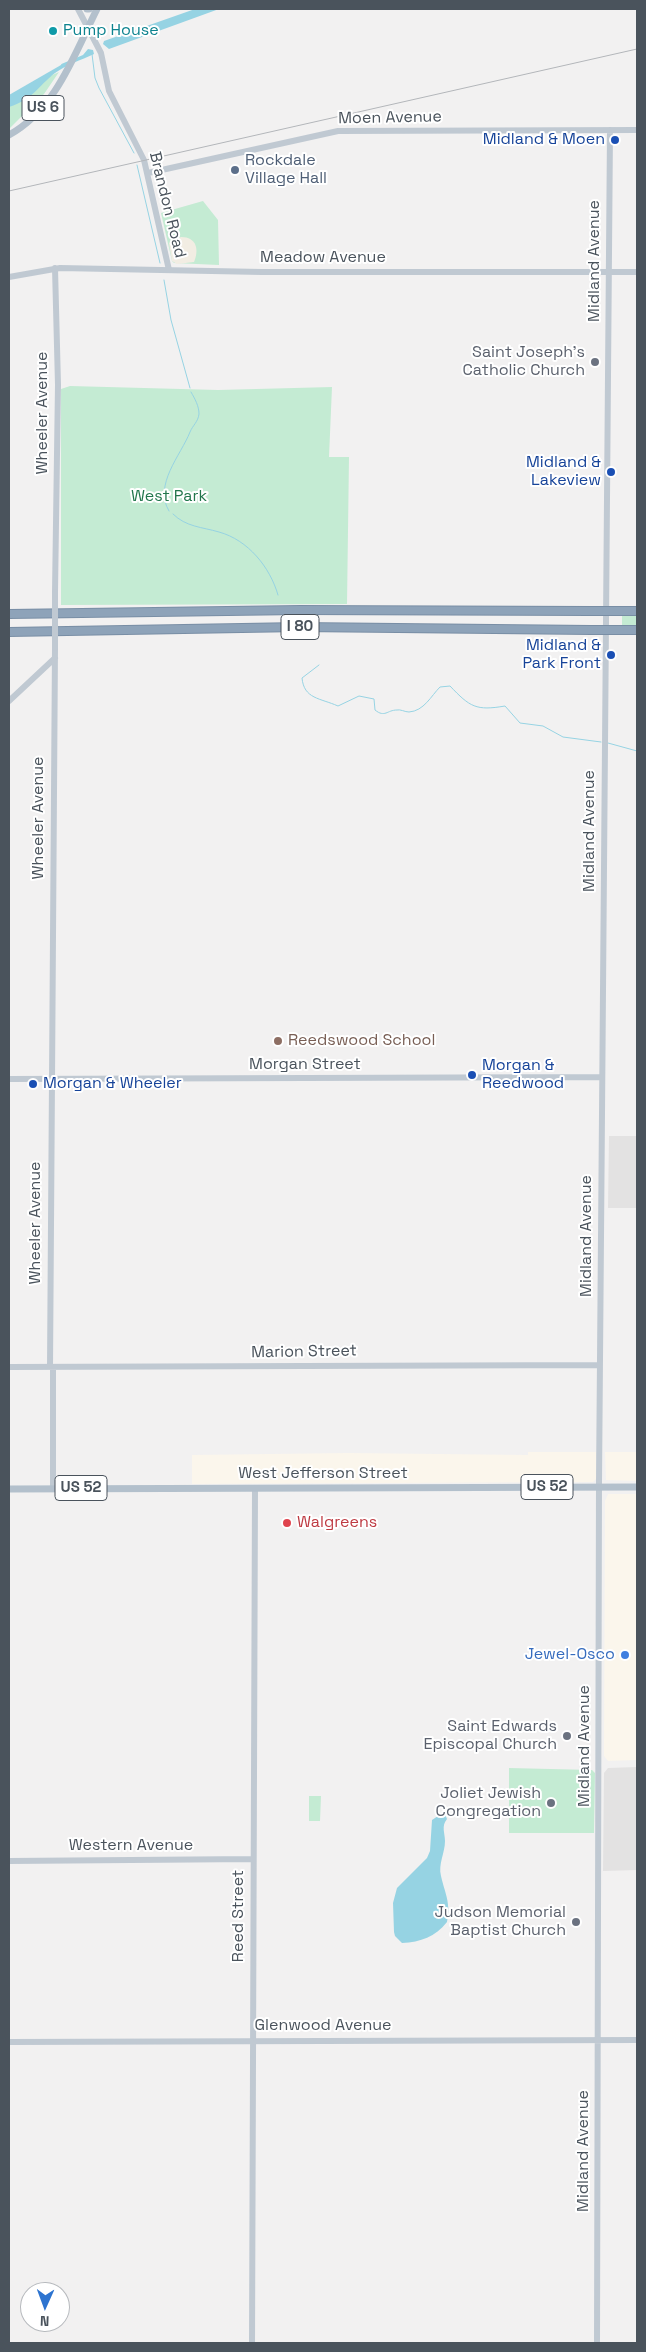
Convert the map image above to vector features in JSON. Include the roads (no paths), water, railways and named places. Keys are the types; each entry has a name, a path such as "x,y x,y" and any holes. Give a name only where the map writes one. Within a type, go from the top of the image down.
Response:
{"highway":[{"name":"I 80","path":"9,614 300,610 637,611"},
{"name":"I 80","path":"9,632 300,627 637,630"}],"main road":[{"name":"US 6","path":"9,135 24,126 56,90 97,9"},
{"name":"West Jefferson Street","path":"9,1489 637,1487"}],"street":[{"name":"Brandon Road","path":"78,9 101,53 109,91 141,152 148,173 169,270"},
{"name":"Midland Avenue","path":"597,2343 599,1487 610,130"},
{"name":"Moen Avenue","path":"148,173 338,131 637,130"},
{"name":"Meadow Avenue","path":"9,277 55,268 637,272"},
{"name":"Wheeler Avenue","path":"53,1488 51,1079 58,385 55,268"},
{"path":"9,701 55,658"},
{"name":"Morgan Street","path":"9,1080 602,1077"},
{"name":"Marion Street","path":"9,1367 600,1365"},
{"name":"Reed Street","path":"252,2343 255,1488"},
{"name":"Western Avenue","path":"9,1861 253,1859"},
{"name":"Glenwood Avenue","path":"9,2042 637,2040"}],"water":[{"path":"195,9 219,9 109,49 103,44 104,41"},
{"path":"88,49 93,50 94,54 59,70 30,96 9,107 9,94 59,65 83,55"},
{"path":"444,1812 447,1819 444,1827 445,1845 440,1872 448,1903 447,1922 427,1938 402,1943 395,1936 394,1932 393,1903 397,1888 427,1858 430,1851 432,1820"}],"waterway":[{"path":"92,54 95,78 99,88 134,153"},
{"path":"137,165 160,263"},
{"path":"164,280 171,320 190,388"},
{"path":"169,511 165,501 166,481 199,414 198,405 191,392"},
{"path":"173,514 183,522 219,532 239,541 263,565 278,595"},
{"path":"319,665 302,678 303,685 314,697 338,706 359,696 374,699 375,710 384,714 394,710 409,712 423,706 440,687 450,686 463,699 474,706 487,708 505,706 520,723 543,726 563,737 601,742"},
{"path":"608,743 637,751"}],"railway":[{"path":"9,191 637,49"}],"place":[{"name":"Pump House","path":"53,31"},
{"name":"Midland & Moen","path":"615,140"},
{"name":"Rockdale Village Hall","path":"235,170"},
{"name":"Saint Joseph's Catholic Church","path":"595,362"},
{"name":"Midland & Lakeview","path":"611,472"},
{"name":"Midland & Park Front","path":"611,655"},
{"name":"Reedswood School","path":"278,1041"},
{"name":"Morgan & Reedwood","path":"472,1075"},
{"name":"Morgan & Wheeler","path":"33,1084"},
{"name":"Walgreens","path":"287,1523"},
{"name":"Jewel-Osco","path":"625,1655"},
{"name":"Saint Edwards Episcopal Church","path":"567,1736"},
{"name":"Joliet Jewish Congregation","path":"551,1803"},
{"name":"Judson Memorial Baptist Church","path":"576,1922"}],"park label":[{"name":"West Park","path":"169,497"}]}
